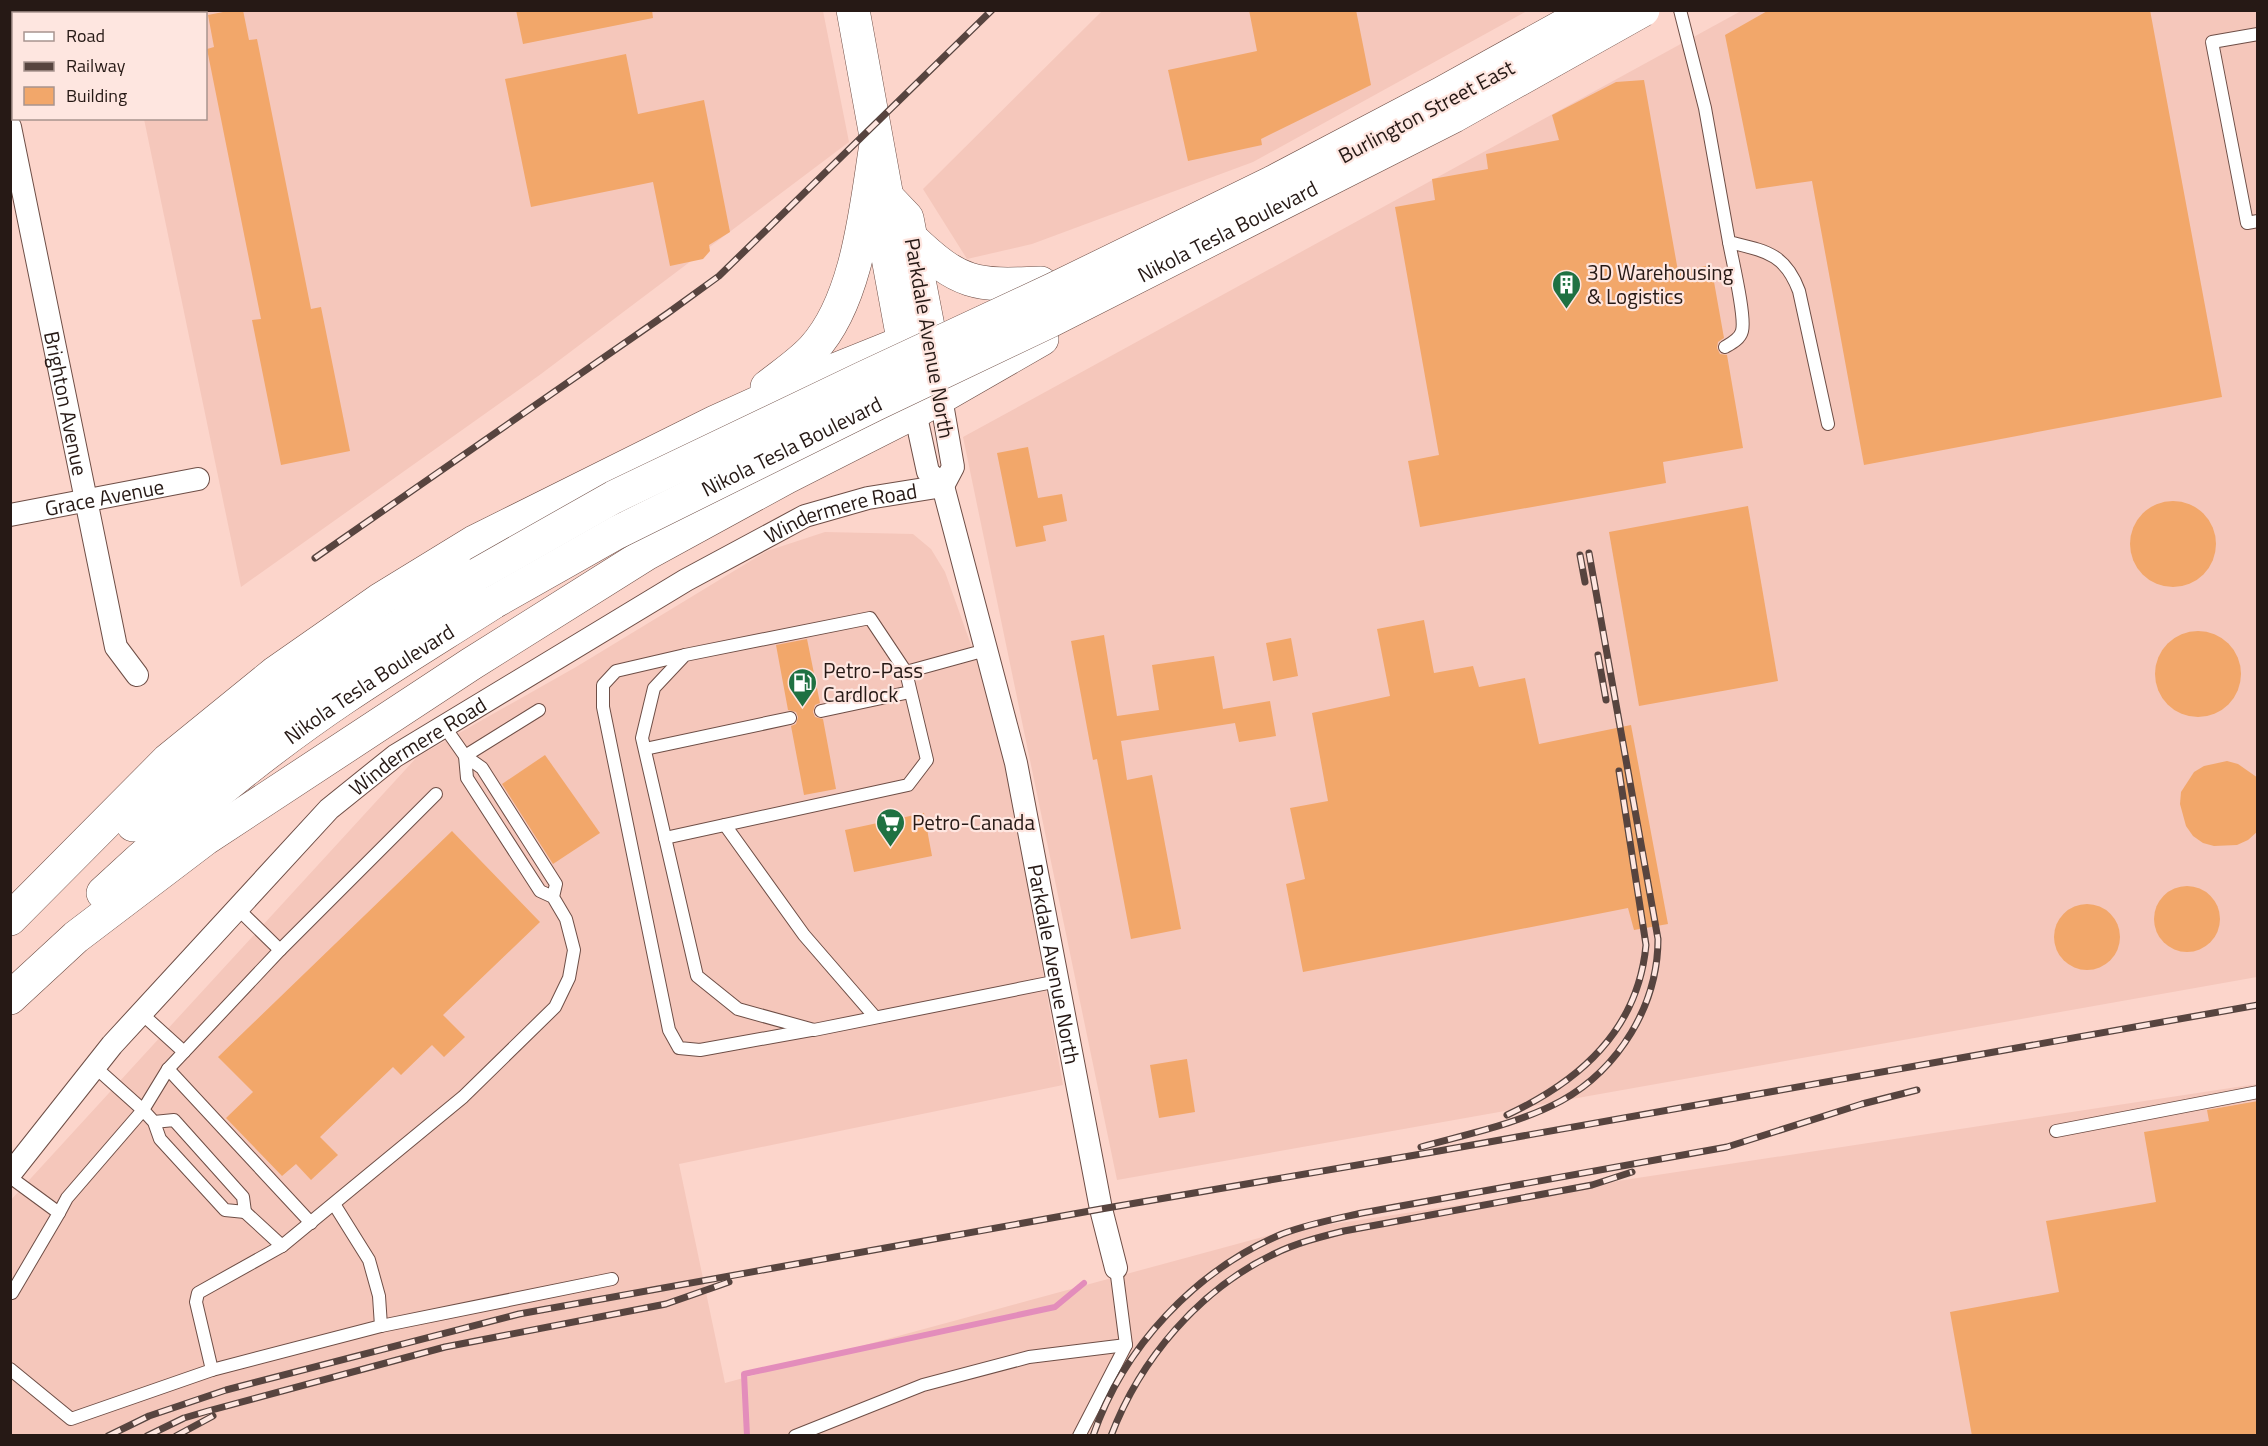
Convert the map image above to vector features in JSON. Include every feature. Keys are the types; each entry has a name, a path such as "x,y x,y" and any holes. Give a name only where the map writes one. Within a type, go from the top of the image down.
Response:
{"main road":[{"name":"Parkdale Avenue North","path":"853,10 887,196 882,225 917,336"},
{"name":"Nikola Tesla Boulevard","path":"10,941 149,810 227,744 336,667 478,574 614,497 1054,289 1273,182 1593,10"},
{"name":"Burlington Street East","path":"715,422 796,385 1137,243 1206,227 1393,130 1614,10"},
{"name":"Nikola Tesla Boulevard","path":"10,986 61,933 169,832 246,769 343,699 494,602 616,533 1050,321 1454,116 1643,10"},
{"path":"10,918 168,760 275,673 381,599 474,542 715,422 769,385 813,349 837,316 850,281 864,223 876,144"},
{"name":"Parkdale Avenue North","path":"887,196 907,218 911,237 917,336 928,405"},
{"name":"Burlington Street East","path":"787,477 928,405 1153,275 1206,227"},
{"path":"911,237 936,262 953,273 976,282 999,285 1041,283"},
{"path":"10,998 76,937 205,839 461,671 646,554 787,477 922,370 1060,292 1137,243"}],"street":[{"name":"Brighton Avenue","path":"10,127 116,647 137,675"},
{"name":"Parkdale Avenue North","path":"928,405 928,472 943,486 1016,763 1101,1209 1116,1268"},
{"name":"Grace Avenue","path":"10,515 198,479"},
{"name":"Windermere Road","path":"10,1175 94,1067 237,908 329,809 395,756 686,580 804,516 868,498 943,486"}],"lane":[{"path":"1680,10 1705,108 1740,304 1743,330 1738,339 1725,347"},
{"path":"2258,34 2212,42 2247,223 2258,221"},
{"path":"1729,242 1761,250 1780,259 1794,279 1799,291 1828,424"},
{"path":"665,838 908,785 927,760 906,672 870,618 616,671 603,685 603,707 669,1030 679,1048 700,1050 1058,981"},
{"path":"906,672 986,650"},
{"path":"685,655 654,688 642,738 697,976 738,1009 814,1029"},
{"path":"821,711 910,692"},
{"path":"465,756 539,710"},
{"path":"645,749 790,718"},
{"path":"444,726 465,756 482,768 556,884 553,897"},
{"path":"212,1370 196,1302 198,1293 282,1246 463,1097 555,1007 568,978 574,950 566,919 553,897 540,891 467,778 465,756"},
{"path":"12,1293 67,1198 143,1110 168,1069 280,950 436,794"},
{"path":"725,825 804,935 875,1017"},
{"path":"237,908 280,950"},
{"path":"141,1013 184,1052"},
{"path":"94,1067 154,1122 160,1139 225,1210 245,1212 282,1246"},
{"path":"168,1069 311,1223"},
{"path":"2056,1131 2258,1092"},
{"path":"154,1122 174,1120 243,1197 245,1212"},
{"path":"10,1175 59,1213"},
{"path":"334,1204 369,1260 379,1296 381,1326"},
{"path":"1079,1436 1126,1345 1116,1268"},
{"path":"10,1369 71,1419 212,1370 381,1326 612,1279"},
{"path":"795,1436 924,1385 1029,1357 1126,1345"}],"shaded area":[{"path":"823,11 849,142 541,374 241,587 144,120 207,120 207,12 122,12"},
{"path":"1102,11 1527,11 1253,162 1032,244 967,259 923,189"},
{"path":"1741,11 2257,11 2257,977 1117,1180 963,437"},
{"path":"825,532 913,534 931,549 945,572 991,701 1015,814 1063,1085 679,1164 725,1383 1281,1232 2257,1084 2257,1435 11,1435 10,1201 417,757 576,667 767,551"}],"building":[{"path":"243,10 249,40 257,39 311,309 321,307 350,451 281,465 252,320 261,319 207,49 214,47 208,15"},
{"path":"516,10 652,10 653,18 523,44"},
{"path":"1249,10 1356,10 1371,85 1261,139 1262,145 1188,161 1168,70 1257,51"},
{"path":"1769,10 2150,10 2222,397 1864,465 1812,181 1756,189 1725,35"},
{"path":"626,54 638,114 704,100 730,232 709,245 710,251 703,259 670,266 653,182 531,207 505,79"},
{"name":"3D Warehousing & Logistics","path":"1644,80 1678,271 1711,265 1724,338 1718,342 1717,348 1720,354 1727,355 1743,448 1663,462 1666,483 1420,527 1408,461 1439,455 1395,207 1435,200 1432,179 1488,169 1486,154 1559,140 1552,115 1616,82"},
{"path":"1028,447 1038,498 1062,494 1067,521 1043,526 1046,541 1016,547 997,453"},
{"path":"2173,501 2197,508 2209,520 2216,544 2209,568 2197,580 2173,587 2149,580 2137,568 2130,544 2137,520 2149,508"},
{"path":"1748,506 1778,681 1639,706 1609,532"},
{"path":"1424,620 1434,673 1473,666 1479,687 1525,678 1539,744 1631,725 1668,924 1634,930 1628,908 1303,972 1286,884 1305,879 1290,808 1328,801 1312,713 1390,696 1377,629"},
{"path":"2198,631 2222,638 2234,650 2241,674 2234,698 2222,710 2198,717 2174,710 2162,698 2155,674 2162,650 2174,638"},
{"path":"1104,635 1117,716 1159,710 1152,665 1214,656 1223,709 1270,701 1276,736 1239,742 1235,723 1121,741 1127,780 1152,775 1181,929 1131,939 1097,759 1093,760 1071,641"},
{"path":"1291,638 1298,676 1273,681 1266,643"},
{"path":"807,639 820,703 815,705 813,712 815,717 823,719 836,789 804,795 791,726 796,724 798,717 796,712 788,710 776,645"},
{"path":"545,755 600,833 553,864 502,784"},
{"path":"2227,761 2238,764 2258,778 2258,831 2248,840 2237,845 2214,846 2203,843 2193,836 2186,826 2180,804 2181,792 2194,772 2204,766"},
{"path":"924,813 932,856 854,872 845,830"},
{"path":"452,831 540,922 443,1015 465,1037 444,1057 432,1045 401,1075 393,1067 320,1137 338,1155 311,1180 296,1164 282,1176 226,1118 253,1092 218,1057"},
{"path":"2180,886 2194,886 2206,891 2215,900 2220,919 2218,932 2211,943 2194,952 2180,952 2168,947 2159,938 2154,926 2154,912 2159,900 2168,891"},
{"path":"2080,904 2094,904 2106,909 2115,918 2120,937 2118,950 2111,961 2094,970 2080,970 2068,965 2059,956 2054,944 2054,930 2059,918 2068,909"},
{"path":"1187,1059 1195,1112 1159,1118 1150,1065"},
{"path":"2258,1101 2258,1436 1972,1436 1950,1312 2059,1292 2046,1221 2156,1202 2144,1132 2209,1121 2207,1110"}],"waterway":[{"path":"747,1436 744,1374 1055,1307 1084,1283"}],"railway":[{"path":"315,558 719,276 992,10"},
{"path":"1421,1147 1527,1116 1561,1101 1582,1088 1601,1071 1631,1033 1643,1011 1651,988 1658,939 1589,553"},
{"path":"1580,555 1585,582"},
{"path":"1598,655 1606,700"},
{"path":"1507,1115 1558,1086 1581,1069 1601,1049 1618,1027 1631,1003 1641,975 1646,945 1619,771"},
{"path":"108,1436 149,1416 226,1390 519,1314 2258,1005"},
{"path":"1093,1436 1106,1403 1123,1372 1143,1342 1166,1315 1220,1268 1250,1249 1282,1234 1362,1213 1727,1147 1862,1104 1917,1090"},
{"path":"1111,1436 1138,1380 1176,1329 1221,1286 1274,1254 1299,1243 1344,1231 1592,1185 1632,1172"},
{"path":"147,1436 184,1418 445,1347 666,1304 729,1282"},
{"path":"176,1436 213,1416"}],"place":[{"name":"3D Warehousing & Logistics","path":"1566,310"},
{"name":"Petro-Pass Cardlock","path":"802,708"},
{"name":"Petro-Canada","path":"891,848"}]}
